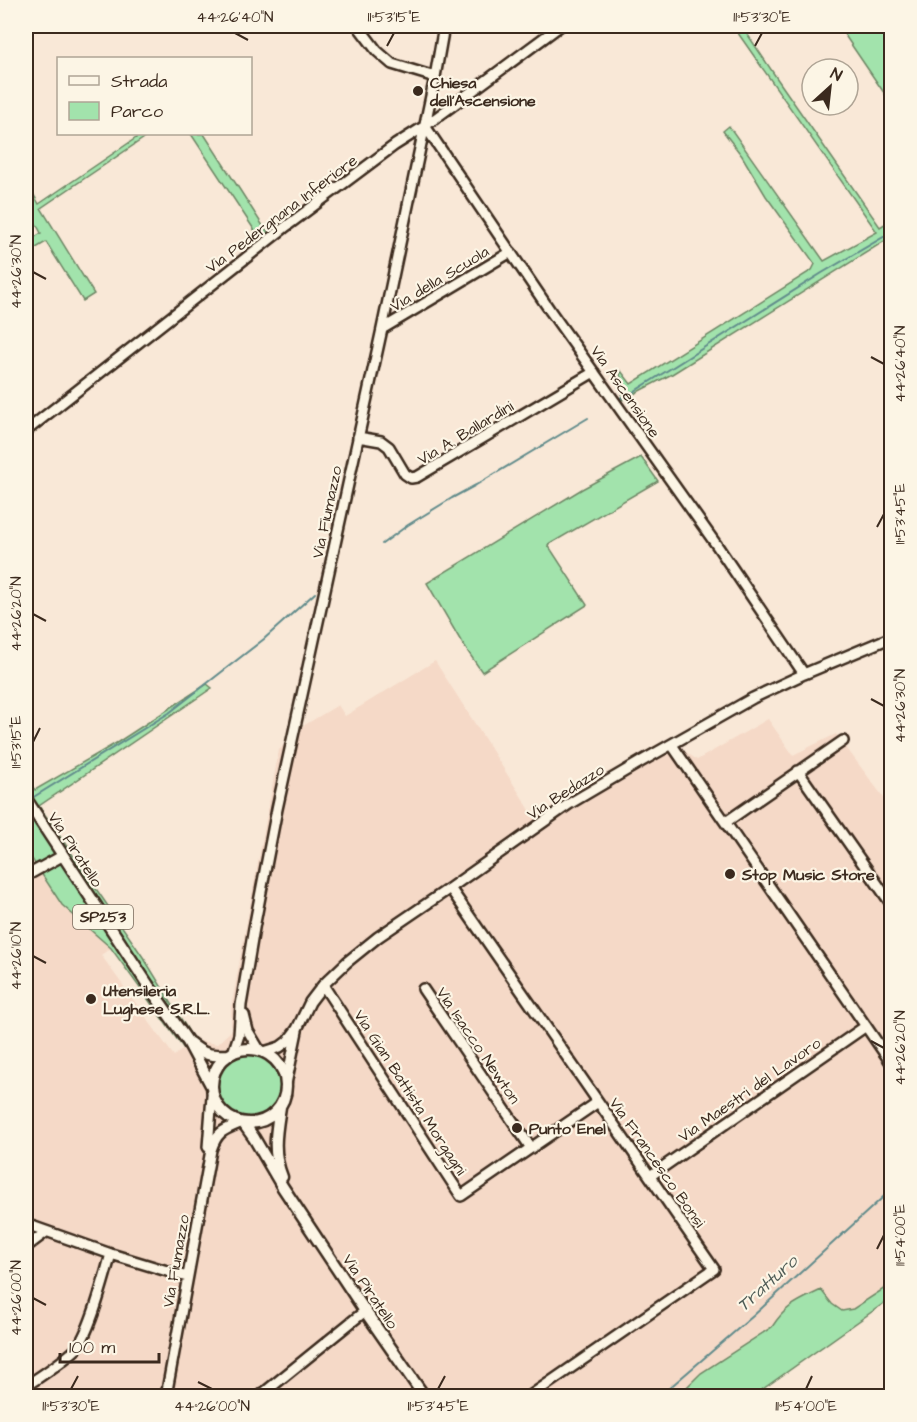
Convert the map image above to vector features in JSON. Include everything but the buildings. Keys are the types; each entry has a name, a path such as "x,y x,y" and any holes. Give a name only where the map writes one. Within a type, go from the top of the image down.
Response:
{"main road":[{"name":"Via Piratello","path":"26,799 182,1034 212,1090"},
{"name":"Via Piratello","path":"182,1034 206,1054 230,1054"},
{"name":"SP253","path":"230,1054 251,1049 262,1051"},
{"path":"262,1051 278,1063 284,1073 286,1084"},
{"path":"212,1090 214,1071 230,1054"},
{"name":"SP253","path":"280,1107 285,1096 286,1084"},
{"name":"SP253","path":"212,1090 215,1103 225,1116 242,1123"},
{"name":"Via Piratello","path":"280,1107 276,1134 276,1158 294,1202"},
{"path":"242,1123 268,1119 280,1107"},
{"name":"Via Piratello","path":"242,1123 255,1138 282,1186 424,1396"}],"street":[{"path":"358,26 377,51 392,64 435,76"},
{"name":"Via Fiumazzo","path":"230,1054 239,1035 241,1005 277,809 382,329 444,26"},
{"name":"Via Pedergnana Inferiore","path":"26,431 284,228 560,26"},
{"name":"Via Ascensione","path":"424,126 804,674"},
{"name":"Via della Scuola","path":"382,329 511,252"},
{"name":"Via A. Ballardini","path":"358,437 385,444 405,474 411,478 417,477 594,372"},
{"name":"Via Bedazzo","path":"262,1051 284,1045 297,1029 310,1002 323,985 378,937 569,804 753,698 891,637"},
{"path":"726,822 843,741"},
{"path":"672,745 891,1064"},
{"path":"798,771 891,905"},
{"path":"26,876 62,856"},
{"name":"Via Francesco Bonsi","path":"450,888 714,1269 531,1396"},
{"name":"Via Gian Battista Morgagni","path":"323,985 461,1196 598,1102"},
{"name":"Via Isacco Newton","path":"423,989 531,1148"},
{"name":"Via Fiumazzo","path":"241,1005 248,1031 262,1051"},
{"name":"Via Maestri del Lavoro","path":"650,1176 866,1026"},
{"name":"Via Bedazzo","path":"286,1084 297,1029"},
{"name":"Via Fiumazzo","path":"207,1167 212,1090"},
{"name":"Via Fiumazzo","path":"166,1396 211,1150 217,1135 242,1123"},
{"path":"26,1224 111,1254 187,1277"},
{"path":"26,1247 46,1232"},
{"path":"26,1386 59,1364 76,1348 87,1330 111,1254"},
{"path":"261,1396 365,1311"}],"shaded area":[{"path":"435,661 535,818 670,741 697,760 768,719 793,755 836,734 884,798 891,809 891,1286 853,1309 842,1311 832,1304 821,1290 779,1316 772,1327 685,1389 689,1396 26,1396 26,850 62,905 111,948 101,955 174,1056 194,1040 217,1044 231,1031 231,1008 279,750 303,726 338,705 345,716"}],"green space":[{"path":"733,26 742,26 800,112 800,117 804,117 880,227 891,220 891,237 672,374 622,400 621,371 631,384 812,270 815,264 723,131 729,126 824,261 877,232"},
{"path":"838,26 891,26 891,103 860,57"},
{"path":"141,135 149,135 41,208 94,294 83,301 46,242 26,254 26,243 41,233 26,205 26,181 39,204"},
{"path":"192,135 205,135 269,233 259,237"},
{"path":"641,457 658,481 548,545 587,605 482,672 427,583 582,489"},
{"path":"207,684 212,688 39,806 145,960 194,1040 184,1049 111,948 62,905 26,850 26,778 35,790 118,742"},
{"path":"243,1054 255,1054 267,1059 277,1069 282,1087 280,1100 267,1115 255,1120 243,1120 231,1115 221,1105 216,1093 216,1081 221,1069 231,1059"},
{"path":"891,1286 891,1300 753,1396 709,1396 707,1392 689,1396 685,1389 701,1373 772,1327 788,1309 806,1297 821,1290 832,1304 842,1311 853,1309"}],"waterway":[{"path":"620,398 627,396 822,273 892,232"},
{"path":"382,544 452,498 588,418"},
{"path":"32,798 169,713 264,639 315,593"},
{"name":"Tratturo","path":"660,1396 753,1316 892,1189"}],"place":[{"name":"Chiesa dell'Ascensione","path":"418,91"},
{"name":"Stop Music Store","path":"730,874"},
{"name":"Utensileria Lughese S.R.L.","path":"91,999"},
{"name":"Punto Enel","path":"517,1128"}]}
